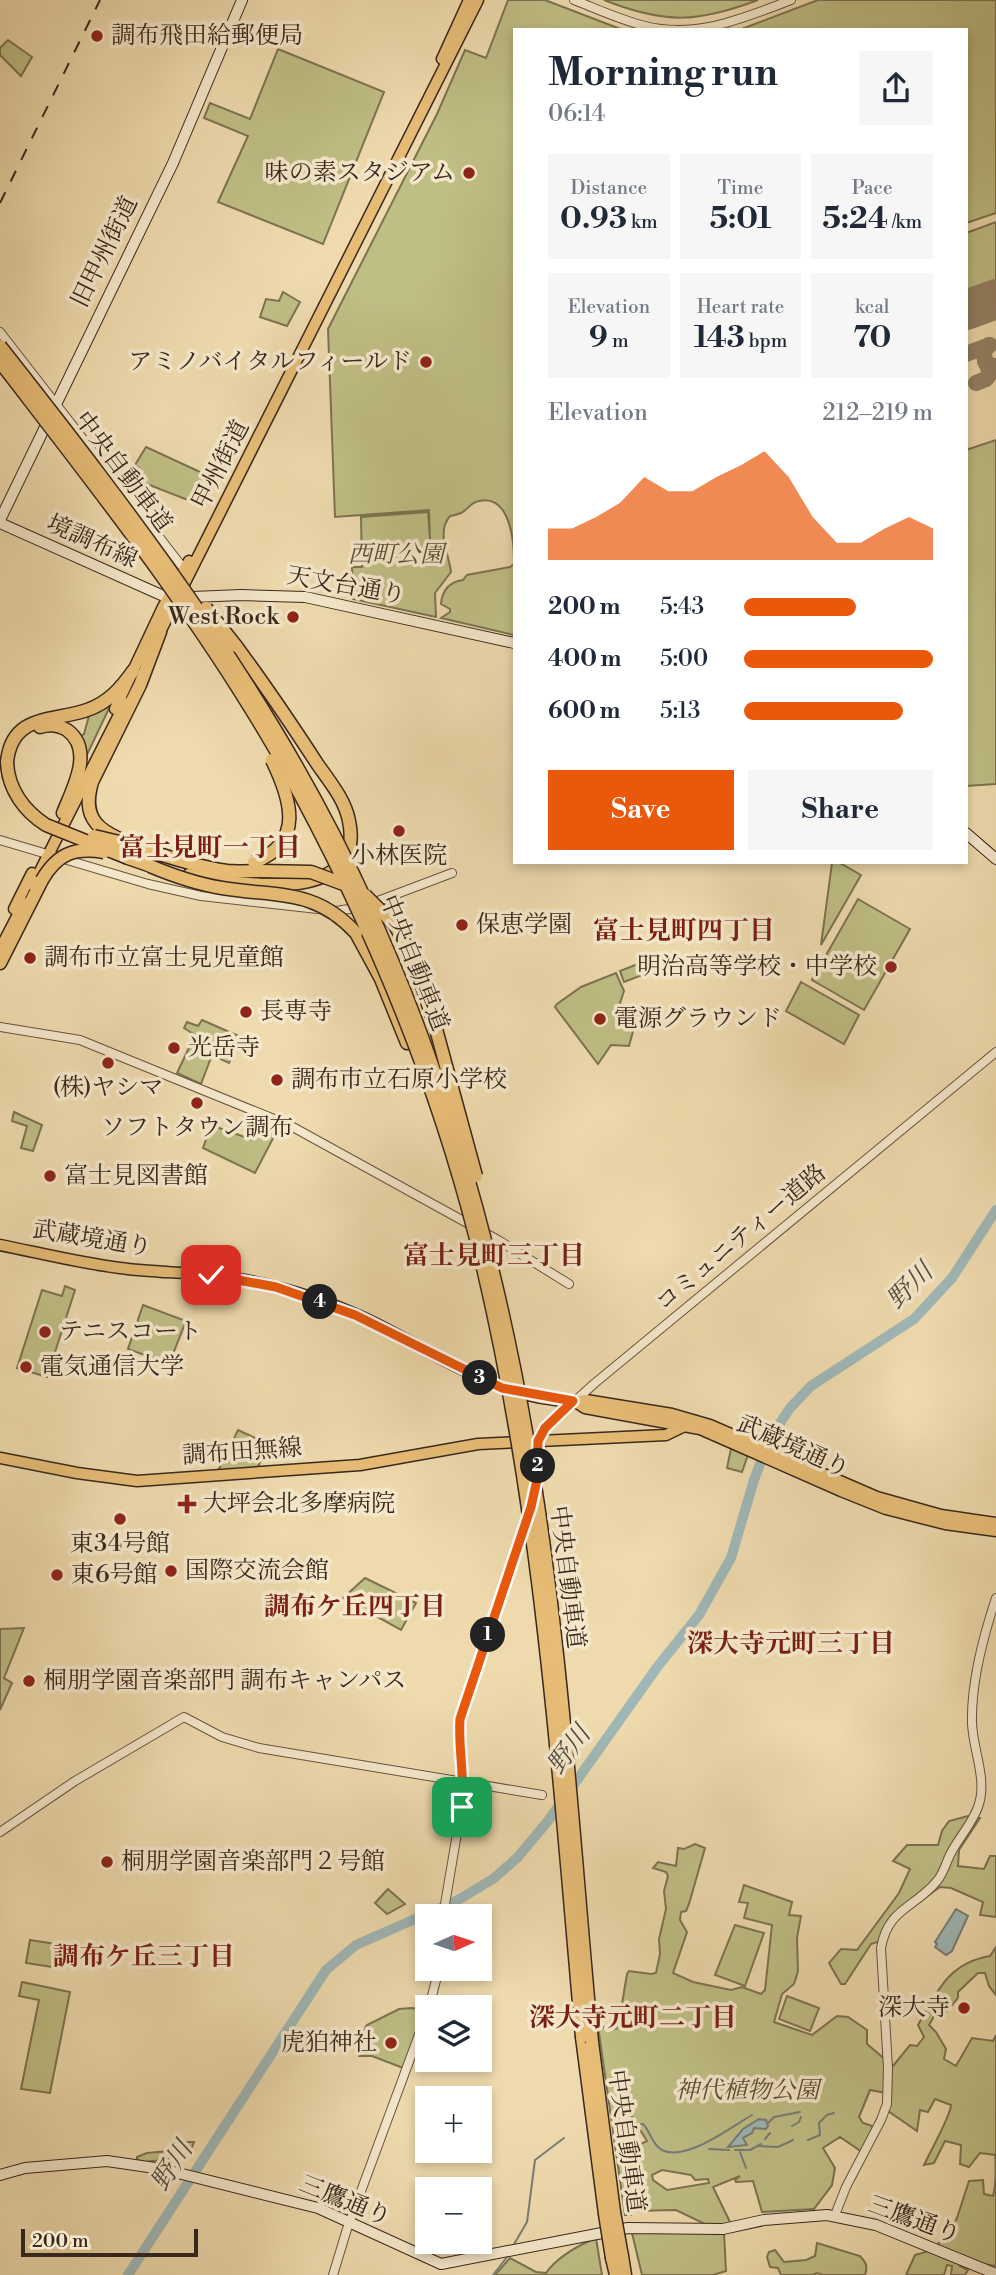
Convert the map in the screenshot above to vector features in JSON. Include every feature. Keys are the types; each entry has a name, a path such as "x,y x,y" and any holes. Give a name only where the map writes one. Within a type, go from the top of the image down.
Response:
{"highway":[{"name":"中央自動車道","path":"0,346 131,515 257,697 324,817 365,899 430,1061 470,1182 533,1439 557,1666 587,2040"},
{"name":"中央自動車道","path":"0,362 153,565 214,650 247,703 320,834 376,951 436,1107 476,1242 508,1384 523,1472 549,1674 587,2040 617,2257 616,2275"},
{"path":"131,515 250,665 337,793 347,812 351,830 349,848 342,864 330,874 301,883 227,881 150,866"},
{"path":"153,565 260,736 278,771 289,805 290,823 285,838 272,853 246,863 203,865"},
{"path":"136,846 105,832 95,823 90,812 90,789 140,685 160,632"},
{"path":"133,671 114,694 95,707 29,724 13,741 8,752 20,790 32,807 43,816 69,828 233,872 298,871 333,879 360,892 376,904 395,925 406,942 436,1029 481,1192 533,1439"},
{"path":"62,813 80,768 80,751 73,736 61,727 54,725 35,728 20,742 10,762 9,778 14,792 34,816 46,824 128,858 208,886 297,896 324,906 346,922 363,943 381,979 436,1107"},
{"path":"0,963 42,880 58,859 69,852 82,850 128,858"},
{"name":"中央自動車道","path":"617,2257 625,2275"}],"main road":[{"name":"旧甲州街道","path":"0,522 187,132 242,0"},
{"name":"甲州街道","path":"0,936 160,632 184,569 385,174 469,0"},
{"name":"甲州街道","path":"0,949 62,813 133,671 478,0"},
{"name":"境調布線","path":"0,522 172,598"},
{"name":"天文台通り","path":"172,598 241,594 306,597 513,643"},
{"path":"968,836 996,859"},
{"name":"武蔵境通り","path":"0,1245 119,1268 230,1278 276,1287 362,1317 502,1388 573,1401 585,1408 690,1423 757,1449 875,1504 945,1524 996,1531"},
{"name":"調布田無線","path":"0,1458 126,1481 360,1465 533,1439 666,1435 690,1423"},
{"name":"武蔵境通り","path":"776,1458 864,1492 929,1512 996,1523"},
{"path":"929,1512 945,1519 945,1524"},
{"name":"三鷹通り","path":"0,2175 25,2168 107,2161 141,2165 293,2201 350,2221 441,2264 628,2228 704,2230 796,2216 835,2215 876,2225 996,2274"}],"street":[{"path":"574,0 646,27 660,28"},
{"path":"709,28 791,0"},
{"path":"0,332 184,569"},
{"path":"0,840 148,884 212,898 336,911 362,907 452,873"},
{"path":"0,1027 80,1040 291,1126 498,1240 569,1284"},
{"name":"コミュニティー道路","path":"533,1439 573,1401 996,1052"},
{"path":"445,1904 462,1807 460,1719 531,1507 537,1480 533,1439"},
{"path":"835,2215 887,2104 888,2068 881,1948 885,1932 901,1909 930,1889 942,1875 949,1856 980,1802 982,1782 972,1709 985,1631 996,1598"},
{"path":"0,1832 75,1781 184,1717 222,1737 259,1748 542,1795"},
{"path":"333,2275 350,2221 415,2045"}],"green space":[{"name":"西町公園","path":"508,0 545,0 618,28 513,28 513,542 504,512 489,501 473,503 461,513 450,516 444,529 444,543 451,572 435,593 436,617 353,599 352,567 362,567 361,517 428,512 430,539 429,510 335,517 328,329 437,114 465,50 486,58"},
{"path":"604,0 758,0 717,13 681,18 645,13"},
{"path":"818,0 996,0 996,213 968,222 968,28 744,28"},
{"path":"8,40 32,57 21,76 0,55 0,48"},
{"path":"278,49 384,92 323,244 218,202 248,136 204,118 210,103 250,119"},
{"path":"996,222 996,282 968,291 968,232"},
{"path":"283,292 300,302 287,326 260,317 266,299 279,301"},
{"path":"996,440 996,784 968,786 968,449"},
{"path":"146,447 211,477 198,504 134,479 139,468 135,465"},
{"path":"513,565 513,635 441,618 450,612 450,609 441,604 445,591 451,585 463,580 467,575"},
{"path":"113,700 85,759 79,737 84,734 90,712"},
{"path":"832,864 842,864 861,875 821,945"},
{"path":"858,899 910,929 864,1010 812,980"},
{"path":"645,961 650,972 624,982 620,971"},
{"name":"電源グラウンド","path":"616,973 624,991 620,1003 624,1009 638,1013 629,1046 611,1045 598,1064 555,1007 581,987"},
{"path":"801,982 859,1015 844,1044 786,1011"},
{"path":"202,1020 241,1037 229,1063 212,1055 201,1084 177,1073 195,1035 184,1028 187,1022 198,1026"},
{"path":"14,1112 42,1125 33,1151 21,1148 27,1126 12,1121"},
{"path":"262,1118 281,1123 255,1173 203,1148 211,1125 253,1140"},
{"name":"テニスコート","path":"65,1286 75,1290 47,1377 17,1368 42,1290 62,1296"},
{"path":"143,1305 186,1321 169,1364 128,1349"},
{"path":"238,1430 268,1444 257,1469 218,1471"},
{"path":"732,1444 749,1452 742,1472 727,1468"},
{"path":"365,1578 416,1603 401,1630 343,1598"},
{"path":"24,1628 4,1678 12,1683 0,1710 0,1629"},
{"path":"968,1816 980,1818 959,1850 958,1866 984,1869 990,1856 996,1856 996,1917 980,1915 983,1902 951,1888 940,1887 897,1918 886,1939 871,1944 845,1984 841,1984 829,1963 841,1949 857,1950 899,1893 910,1869 893,1861 907,1845 938,1845 942,1831 949,1821"},
{"name":"神代植物公園","path":"695,1844 705,1848 689,1904 686,1911 681,1912 680,1920 687,1932 673,1973 693,1982 731,1990 742,1987 761,1994 765,1990 772,1925 744,1918 748,1903 739,1902 744,1885 792,1902 789,1915 801,1916 797,1938 798,1971 794,1984 782,1994 774,2022 812,2035 837,2016 848,2017 867,2030 867,2044 893,2066 910,2045 917,2046 924,2037 918,2025 945,1981 964,1965 990,1956 996,1947 996,1995 989,1986 985,1973 978,1973 958,1992 958,1998 942,2017 934,2016 929,2025 946,2049 944,2059 956,2066 972,2038 993,2041 996,2035 996,2266 963,2259 960,2266 968,2270 965,2275 951,2275 952,2266 947,2265 944,2275 906,2275 915,2255 930,2250 941,2240 947,2239 969,2181 983,2180 984,2194 993,2196 995,2155 980,2153 969,2167 960,2164 961,2145 945,2141 934,2163 924,2165 951,2105 935,2099 928,2112 920,2110 917,2131 888,2111 891,2085 885,2093 870,2090 859,2117 863,2123 872,2126 872,2133 862,2152 840,2137 823,2148 835,2168 832,2185 814,2209 762,2212 753,2181 736,2182 740,2176 713,2187 731,2224 707,2225 676,2210 635,2211 634,2202 637,2200 630,2149 647,2141 629,2112 626,2109 617,2109 631,2215 625,2215 598,2026 616,2029 629,1971 656,1973 660,1954 659,1939 666,1909 664,1891 668,1876 666,1872 653,1868 658,1862 676,1866 678,1848 684,1849","holes":["662,2170 691,2175 695,2180 708,2179 709,2183 667,2190 653,2180 652,2175"]},
{"path":"388,1889 405,1904 387,1914 375,1903"},
{"path":"735,1925 764,1933 745,1986 715,1975"},
{"path":"30,1940 63,1945 59,1968 26,1963"},
{"path":"22,1982 70,1992 50,2093 21,2089 39,2000 19,1996"},
{"path":"787,1996 819,2008 810,2031 779,2019"},
{"path":"415,2008 415,2037 403,2068 372,2056 359,2056 356,2042 367,2025 399,2009"},
{"path":"183,2142 194,2142 188,2157 144,2162 137,2160 137,2157 147,2153 180,2150"},
{"path":"632,2233 724,2233 726,2271 713,2275 642,2275"},
{"path":"596,2238 602,2275 495,2275 510,2258 536,2272 546,2273 568,2252"},
{"path":"817,2243 860,2256 866,2264 865,2275 781,2275 778,2268 770,2267 767,2257 769,2252 775,2250 784,2262 806,2260 815,2256"}],"water":[{"path":"956,1909 968,1916 952,1951 946,1955 935,1947 935,1942"},
{"path":"759,2119 766,2120 766,2129 754,2128 752,2133 743,2138 747,2145 728,2147 743,2129"}],"waterway":[{"name":"野川","path":"128,2275 326,1970 356,1945 458,1900 493,1879 517,1858 548,1821 658,1666 699,1615 731,1558 769,1440 790,1408 811,1386 914,1319 952,1278 996,1210"},
{"path":"768,2123 774,2117 800,2112"},
{"path":"808,2140 820,2135 819,2123 827,2115 834,2113"},
{"path":"628,2132 635,2125 643,2124 659,2148 672,2152 683,2151 708,2141 752,2115"},
{"path":"792,2126 799,2122 801,2117"},
{"path":"765,2139 770,2133"},
{"path":"513,2246 527,2222 535,2160 564,2138"},
{"path":"759,2146 778,2147 793,2140"},
{"path":"735,2150 750,2150 761,2144"},
{"path":"709,2149 729,2150"},
{"path":"740,2152 746,2168"},
{"path":"493,2275 507,2257"}],"taxiway":[{"path":"989,345 983,353 989,371"},
{"path":"968,353 990,345"},
{"path":"976,383 986,379 996,366 985,362"}],"runway":[{"path":"968,309 996,299"}],"railway":[{"path":"0,203 100,0"}],"place":[{"name":"調布飛田給郵便局","path":"97,36"},
{"name":"味の素スタジアム","path":"469,173"},
{"name":"アミノバイタルフィールド","path":"426,362"},
{"name":"West Rock","path":"293,617"},
{"name":"小林医院","path":"399,831"},
{"name":"保恵学園","path":"462,925"},
{"name":"調布市立富士見児童館","path":"30,958"},
{"name":"明治高等学校・中学校","path":"891,967"},
{"name":"長専寺","path":"246,1012"},
{"name":"電源グラウンド","path":"600,1019"},
{"name":"光岳寺","path":"174,1048"},
{"name":"(株)ヤシマ","path":"108,1063"},
{"name":"調布市立石原小学校","path":"277,1080"},
{"name":"ソフトタウン調布","path":"197,1103"},
{"name":"富士見図書館","path":"50,1176"},
{"name":"テニスコート","path":"45,1332"},
{"name":"電気通信大学","path":"26,1367"},
{"name":"大坪会北多摩病院","path":"187,1504"},
{"name":"東34号館","path":"120,1519"},
{"name":"国際交流会館","path":"171,1571"},
{"name":"東6号館","path":"57,1575"},
{"name":"桐朋学園音楽部門 調布キャンパス","path":"29,1681"},
{"name":"桐朋学園音楽部門２号館","path":"107,1862"},
{"name":"深大寺","path":"964,2008"},
{"name":"虎狛神社","path":"391,2043"}],"district":[{"name":"富士見町一丁目","path":"210,848"},
{"name":"富士見町四丁目","path":"684,931"},
{"name":"富士見町三丁目","path":"494,1256"},
{"name":"調布ケ丘四丁目","path":"355,1607"},
{"name":"深大寺元町三丁目","path":"791,1644"},
{"name":"調布ケ丘三丁目","path":"144,1957"},
{"name":"深大寺元町二丁目","path":"633,2018"}],"route":[{"path":"211,1275 276,1287 355,1315 502,1388 573,1401 545,1428 538,1441 539,1462 531,1507 460,1719 462,1807"}]}
